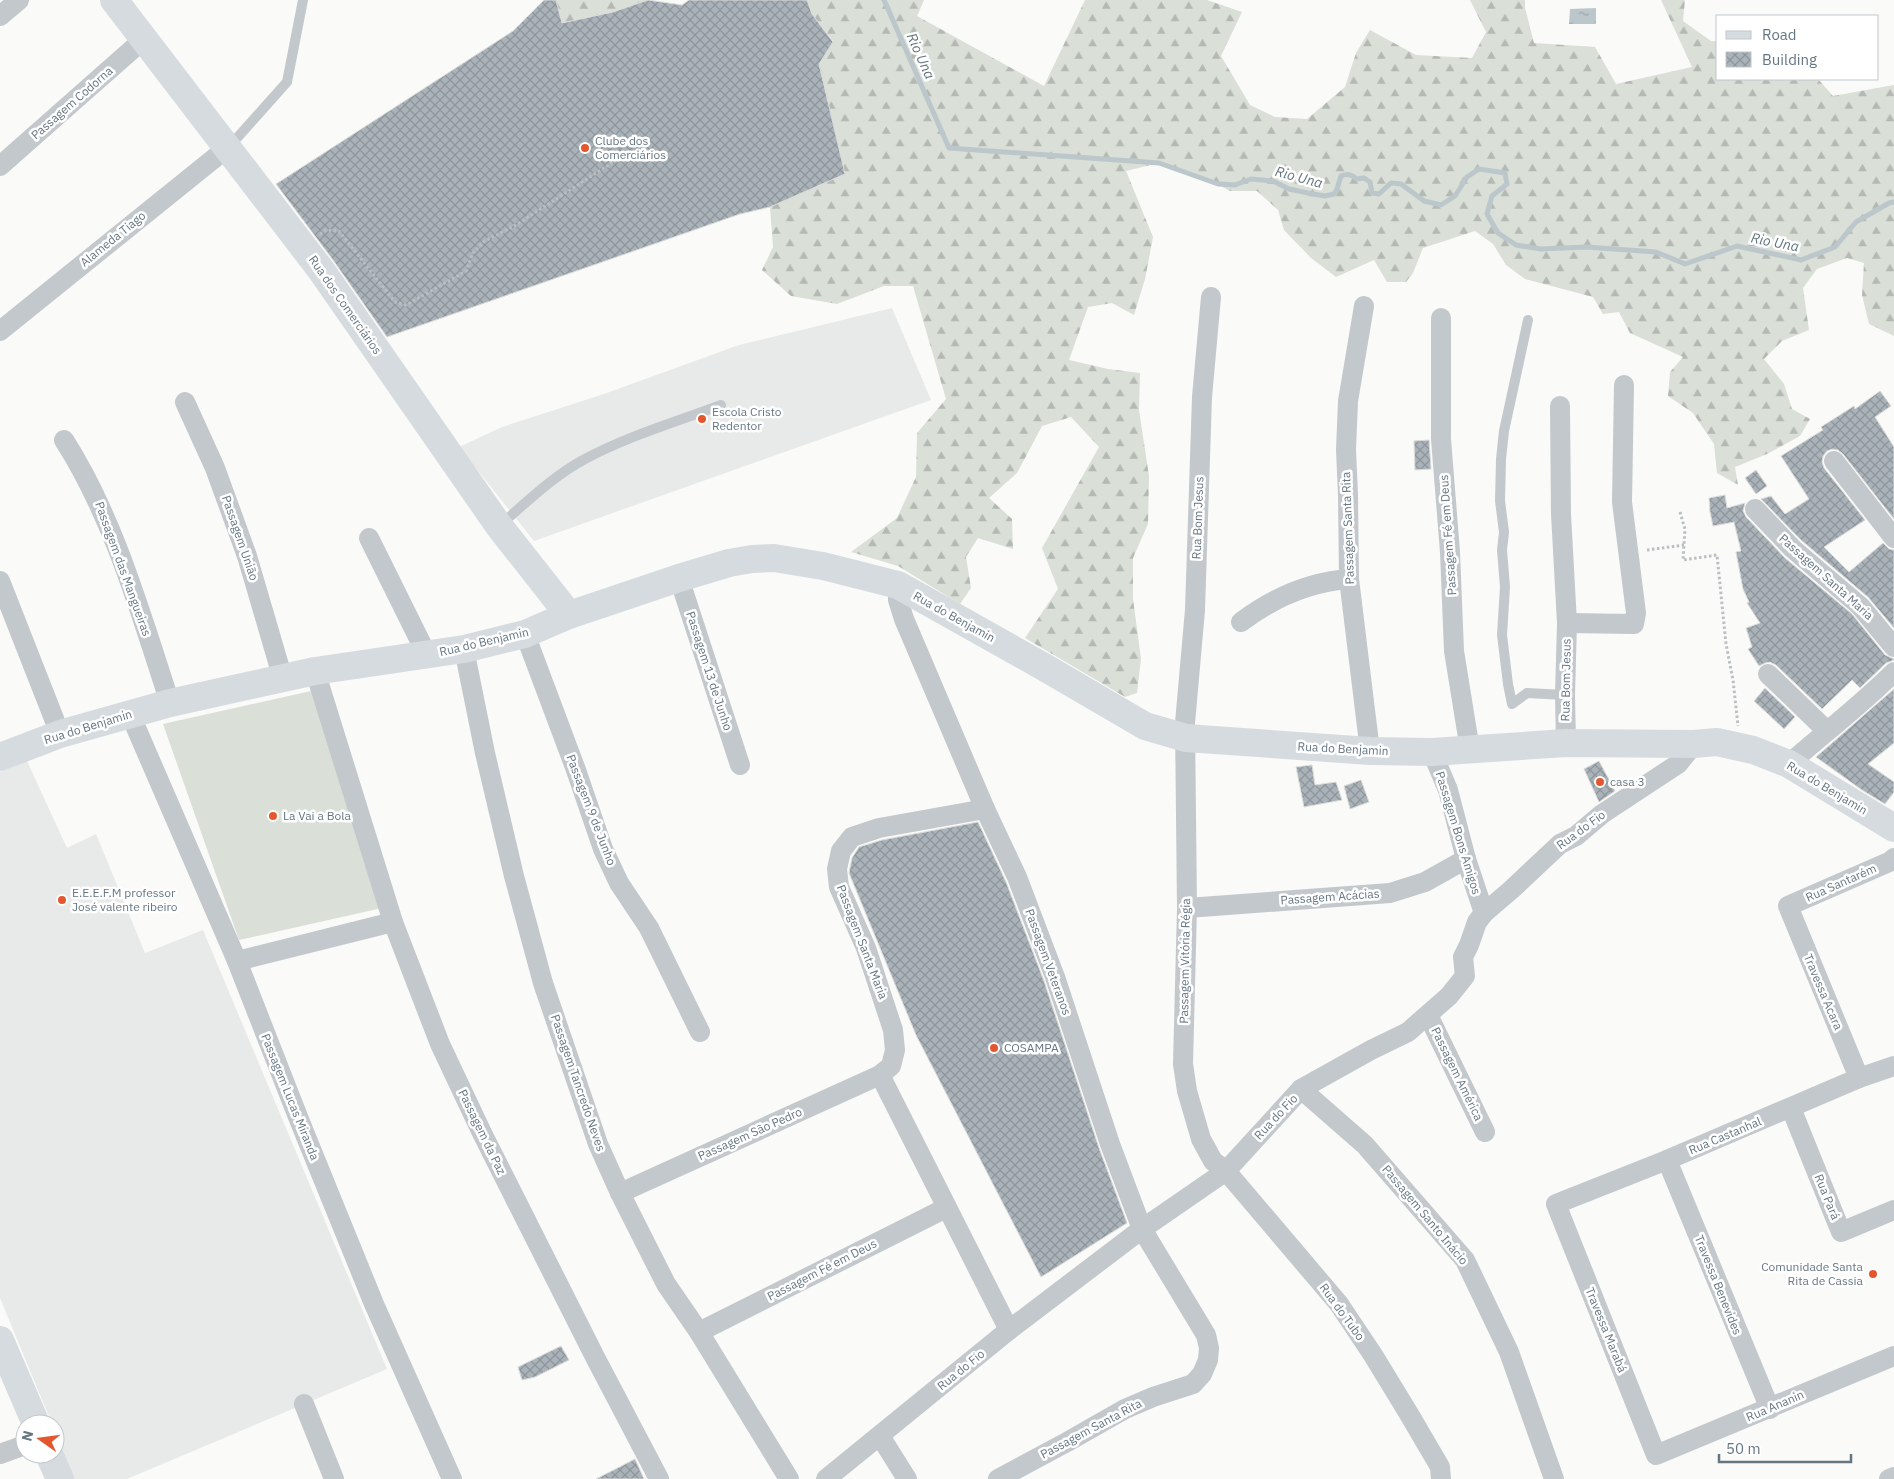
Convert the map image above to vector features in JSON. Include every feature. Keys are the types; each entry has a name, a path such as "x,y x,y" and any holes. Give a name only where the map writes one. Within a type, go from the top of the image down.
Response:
{"main road":[{"name":"Rua dos Comerciários","path":"114,0 321,270 499,526 569,616"},
{"name":"Rua do Benjamin","path":"0,757 60,734 170,703 316,670 464,649 525,634 569,616 678,578 752,558 774,558 838,569 898,586 1036,662 1146,726 1186,738 1370,751 1432,752 1566,743 1717,744 1789,764 1894,828"},
{"path":"0,1340 32,1414"},
{"path":"53,1464 60,1479"}],"street":[{"path":"0,16 19,0"},
{"name":"Passagem Codorna","path":"0,166 144,39"},
{"name":"Alameda Tiago","path":"0,331 227,148"},
{"name":"Rua Bom Jesus","path":"1186,738 1185,722 1195,610 1202,397 1210,297"},
{"name":"Passagem Santa Rita","path":"1364,306 1348,401 1346,450 1349,579 1370,751"},
{"name":"Passagem Fé em Deus","path":"1441,318 1441,439 1450,552 1454,651 1470,750"},
{"path":"1567,624 1634,624 1636,613 1622,502 1624,385"},
{"name":"Passagem União","path":"185,402 215,468 247,556 283,678"},
{"name":"Rua Bom Jesus","path":"1560,406 1560,514 1567,624 1564,696 1566,743"},
{"name":"Passagem das Mangueiras","path":"64,440 95,494 134,595 170,703"},
{"path":"1834,461 1894,538"},
{"name":"Passagem Santa Maria","path":"1755,509 1793,549 1860,606 1894,647"},
{"path":"369,538 427,654"},
{"name":"Passagem 13 de Junho","path":"678,578 740,765"},
{"path":"1241,622 1258,609 1298,589 1322,581 1349,579"},
{"path":"0,581 60,734"},
{"name":"Passagem Veteranos","path":"898,586 898,600 904,619 985,809 1017,877 1055,978 1104,1126 1142,1229 1206,1335"},
{"name":"Passagem 9 de Junho","path":"525,634 582,786 603,849 619,883 649,928 700,1032"},
{"name":"Passagem Tancredo Neves","path":"464,649 512,867 543,983 598,1144 620,1193 666,1284 789,1479"},
{"name":"Passagem da Paz","path":"316,670 394,922 440,1044 482,1133 659,1479"},
{"path":"1789,764 1826,730 1867,698 1894,672"},
{"path":"1768,674 1826,730"},
{"name":"Passagem Lucas Miranda","path":"130,714 237,961 374,1304 452,1479"},
{"name":"Passagem Vitória Régia","path":"1186,738 1187,908 1183,1064 1189,1100 1201,1139 1213,1161 1226,1171"},
{"name":"Rua do Fio","path":"826,1479 1009,1330 1142,1229 1226,1171 1301,1089 1371,1050 1408,1032 1449,996 1465,976 1463,957 1477,922 1484,913 1560,844 1576,836 1602,814 1678,764 1717,744"},
{"name":"Passagem Bons Amigos","path":"1432,752 1448,790 1466,859 1484,913"},
{"name":"Passagem Santa Maria","path":"880,1075 891,1066 895,1050 893,1030 866,948 839,887 837,868 841,851 852,837 879,828 985,809"},
{"name":"Passagem Acácias","path":"1187,908 1390,893 1426,882 1466,859"},
{"name":"Rua Santarém","path":"1788,906 1892,863"},
{"name":"Travessa Acara","path":"1788,906 1859,1078"},
{"path":"237,961 394,922"},
{"name":"Passagem América","path":"1428,1015 1485,1132"},
{"name":"Rua Castanhal","path":"1556,1204 1667,1160 1859,1078 1894,1066"},
{"path":"880,1075 1009,1330"},
{"name":"Passagem São Pedro","path":"620,1193 880,1075"},
{"name":"Passagem Santo Inácio","path":"1301,1089 1365,1145 1465,1260 1509,1352 1554,1479"},
{"name":"Rua Pará","path":"1791,1108 1841,1232 1894,1210"},
{"name":"Travessa Benevides","path":"1667,1160 1770,1409"},
{"name":"Rua do Tubo","path":"1226,1171 1339,1304 1378,1363 1440,1473"},
{"name":"Travessa Marabá","path":"1556,1204 1656,1456"},
{"name":"Passagem Fé em Deus","path":"698,1332 946,1208"},
{"name":"Passagem Santa Rita","path":"998,1479 1125,1409 1153,1397 1193,1384 1202,1374 1208,1360 1209,1348 1206,1335"},
{"name":"Rua Ananin","path":"1656,1456 1894,1356"},
{"path":"304,1404 334,1479"},
{"path":"880,1436 907,1479"},
{"path":"0,1454 15,1449"},
{"path":"1889,1479 1894,1478"}],"lane":[{"path":"227,148 287,82 303,0"},
{"path":"1528,320 1504,430 1501,459 1500,501 1504,532 1502,550 1505,587 1502,635 1512,704 1527,693 1564,696"},
{"path":"499,526 550,482 584,460 622,442 721,405"}],"path":[{"path":"314,238 326,230 339,231 394,302 406,305 466,271 472,253 483,242 516,225 630,151"},
{"path":"1680,512 1685,529 1683,560 1717,555 1726,644 1733,680 1717,744"},
{"path":"1629,560 1649,548 1684,545"}],"shaded area":[{"name":"Escola Cristo Redentor","path":"892,308 931,400 534,541 459,447 502,427 604,394 739,345"},
{"path":"27,761 67,848 96,834 145,953 203,930 387,1369 127,1479 74,1479 65,1457 65,1414 48,1414 0,1298 0,772"}],"green space":[{"path":"556,0 648,0 613,12 562,23"},
{"path":"807,0 924,0 917,16 1044,86 1085,0 1207,0 1242,12 1221,56 1250,105 1275,117 1307,119 1345,87 1356,53 1370,30 1416,55 1472,58 1486,32 1470,0 1525,0 1525,8 1534,43 1595,47 1616,84 1692,67 1661,0 1685,0 1683,21 1711,41 1716,41 1716,80 1819,80 1833,96 1894,85 1894,336 1869,324 1862,295 1864,263 1847,258 1817,269 1803,288 1809,330 1782,341 1764,359 1784,384 1792,409 1810,419 1800,436 1767,454 1735,467 1738,485 1717,473 1714,444 1693,413 1668,396 1670,372 1683,357 1630,333 1619,312 1603,314 1593,297 1525,279 1506,265 1493,244 1475,231 1423,248 1413,273 1406,282 1387,282 1374,260 1336,277 1311,258 1284,230 1278,210 1257,191 1230,191 1217,184 1159,163 1126,171 1153,237 1145,279 1134,315 1112,303 1088,307 1069,360 1108,369 1140,373 1139,410 1149,476 1148,524 1133,558 1133,599 1141,659 1137,693 1125,697 1025,638 1058,589 1042,548 1099,447 1071,417 1042,426 1017,473 989,498 1012,519 1013,549 978,538 966,557 971,588 960,604 898,566 851,552 897,518 916,477 917,433 946,399 913,286 884,286 837,304 791,296 762,270 773,247 770,207 845,174 819,64 833,41 812,14"},
{"name":"La Vai a Bola","path":"311,691 382,908 239,940 163,724"}],"water":[{"path":"1596,8 1596,24 1569,24 1570,9"}],"building":[{"name":"Clube dos Comerciários","path":"544,0 556,0 562,23 613,12 648,0 682,5 689,0 807,0 812,14 833,42 819,64 845,174 770,207 740,214 387,337 333,260 276,184 513,31"},
{"path":"1880,391 1891,406 1875,417 1894,447 1894,519 1843,454 1838,450 1832,449 1827,451 1823,456 1824,468 1865,520 1824,547 1849,572 1883,543 1889,549 1894,550 1894,628 1868,597 1801,540 1761,499 1771,496 1785,514 1809,499 1781,456 1823,430 1821,427 1854,406 1855,409"},
{"path":"1429,440 1431,469 1415,470 1414,441"},
{"path":"1756,470 1767,486 1756,494 1745,478"},
{"path":"1725,495 1727,508 1745,503 1743,511 1746,517 1785,558 1852,614 1885,655 1894,660 1886,663 1860,688 1852,680 1822,709 1776,665 1770,662 1759,666 1748,649 1752,647 1746,628 1760,623 1747,603 1749,602 1743,589 1736,552 1741,551 1734,522 1713,526 1710,512 1709,498"},
{"path":"1765,688 1795,717 1784,729 1754,701"},
{"path":"1894,689 1894,743 1868,764 1894,782 1894,792 1885,804 1816,757"},
{"name":"casa 3","path":"1599,761 1615,791 1599,802 1584,769"},
{"path":"1312,765 1315,785 1336,782 1342,800 1304,807 1296,767"},
{"path":"1361,780 1369,802 1350,809 1344,786"},
{"name":"COSAMPA","path":"978,822 1006,882 1044,981 1099,1148 1127,1223 1041,1277 916,1035 849,873 852,858 859,847 882,840"},
{"path":"561,1346 569,1360 535,1377 522,1380 518,1367"},
{"path":"635,1459 644,1479 596,1479"}],"waterway":[{"name":"Rio Una","path":"884,0 949,148 1159,163 1218,184 1235,185 1251,179 1273,181 1289,189 1325,196 1334,194 1341,176 1348,175 1357,179 1364,178 1370,182 1372,193 1379,194 1391,183 1401,184 1424,201 1441,205 1455,196 1467,177 1479,169 1505,173 1507,184 1492,196 1487,214 1498,233 1516,245 1541,249 1586,247 1656,252 1685,264 1737,246 1801,260 1835,247 1856,222 1894,202"}],"place":[{"name":"Clube dos Comerciários","path":"585,148"},
{"name":"Escola Cristo Redentor","path":"702,419"},
{"name":"casa 3","path":"1600,782"},
{"name":"La Vai a Bola","path":"273,816"},
{"name":"E.E.E.F.M professor José valente ribeiro","path":"62,900"},
{"name":"COSAMPA","path":"994,1048"},
{"name":"Comunidade Santa Rita de Cassia","path":"1873,1274"}]}
